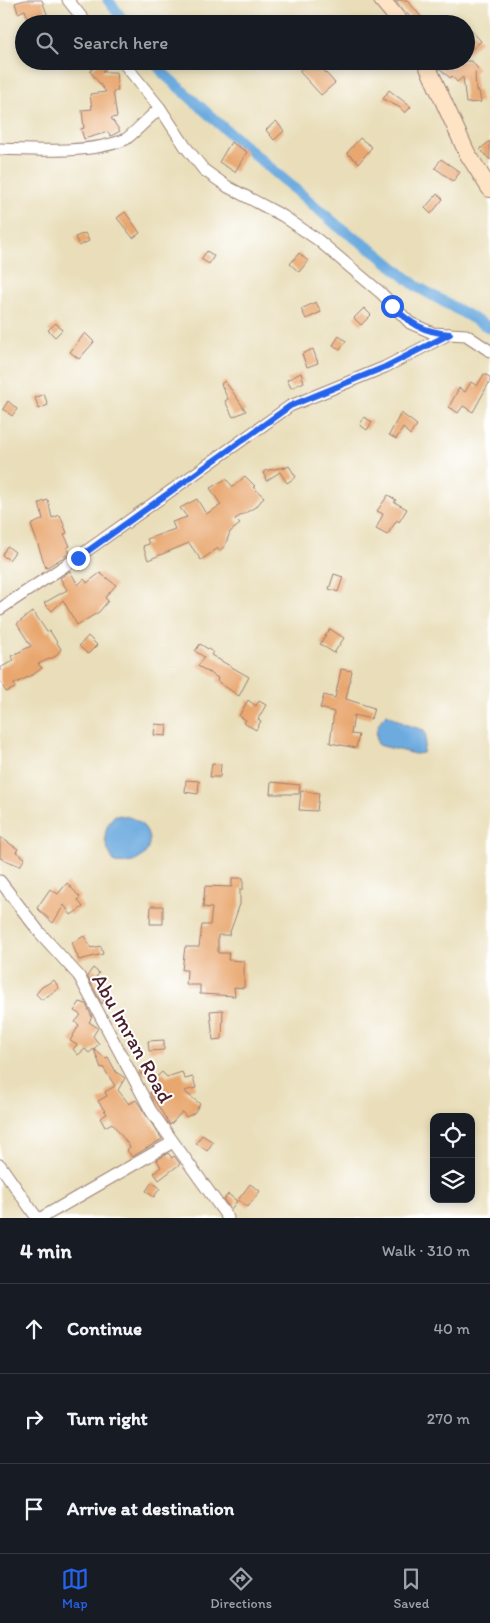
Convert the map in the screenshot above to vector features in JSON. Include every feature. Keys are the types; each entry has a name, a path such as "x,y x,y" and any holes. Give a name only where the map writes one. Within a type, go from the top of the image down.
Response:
{"street":[{"path":"68,0 80,15"},
{"path":"382,0 394,15"},
{"path":"129,70 160,108 185,146 204,170 228,187 283,216 318,240 381,294 410,323 433,333 466,336 490,350"},
{"path":"429,70 467,153 490,189"},
{"path":"0,149 50,151 93,147 127,138 160,108"},
{"path":"0,609 78,558 290,406 385,367 450,334"},
{"name":"Abu Imran Road","path":"0,881 40,933 79,976 151,1111 228,1218"},
{"path":"0,1165 39,1218 173,1142"}],"water":[{"path":"387,714 407,725 424,730 426,737 423,753 415,754 378,745 377,728"},
{"path":"115,815 130,818 141,824 147,832 149,842 147,851 140,858 130,863 115,863 106,844 107,827"}],"building":[{"path":"25,0 42,0 47,15 27,15 25,10 18,13 15,3"},
{"path":"395,0 407,0 420,15 408,15"},
{"path":"475,35 481,41 475,47"},
{"path":"475,65 478,69 475,72 476,91 479,91 481,102 466,103 463,77 457,82 452,76 450,78 441,70 475,70"},
{"path":"104,70 102,72 116,72 118,91 113,91 117,117 111,118 120,131 111,136 108,132 84,139 81,129 84,128 82,110 92,109 90,94 106,92 90,71"},
{"path":"323,70 335,83 321,95 299,71"},
{"path":"389,90 411,107 405,113 399,107 383,99"},
{"path":"276,121 284,131 274,140 266,130"},
{"path":"360,138 372,147 359,163 347,153"},
{"path":"490,141 490,160 480,149"},
{"path":"231,142 247,152 235,172 219,162"},
{"path":"441,159 460,172 453,181 435,168"},
{"path":"437,194 443,199 431,214 425,208"},
{"path":"125,212 140,233 133,238 117,218"},
{"path":"85,233 89,241 79,246 75,237"},
{"path":"207,251 214,256 209,264 201,259"},
{"path":"299,253 308,261 299,272 290,264"},
{"path":"316,302 321,312 306,319 301,309"},
{"path":"364,308 371,315 361,325 354,318"},
{"path":"56,323 62,330 55,337 48,330"},
{"path":"85,333 94,342 79,359 70,352"},
{"path":"339,336 346,341 340,350 333,345"},
{"path":"313,349 318,363 307,367 302,354"},
{"path":"301,373 304,382 291,388 287,380"},
{"path":"484,374 490,377 490,381 473,412 463,406 458,413 449,407 459,388 465,392 471,382 477,386"},
{"path":"225,381 246,411 233,417 225,401 228,399 221,384"},
{"path":"44,394 48,405 39,409 35,398"},
{"path":"8,401 17,409 12,416 3,409"},
{"path":"401,413 417,425 410,435 403,428 396,439 389,435"},
{"path":"364,417 372,422 367,430 360,425"},
{"path":"289,466 296,477 287,483 280,472 266,481 264,471 285,467 283,469"},
{"path":"245,476 264,497 257,506 235,519 240,524 230,532 225,546 219,551 218,548 201,560 189,543 148,560 143,546 149,544 147,539 175,529 172,522 187,517 180,508 197,499 206,514 221,505 210,488 226,479 233,487"},
{"path":"388,495 396,500 394,502 407,509 399,522 397,520 387,535 376,529 383,514 377,511"},
{"path":"48,500 52,518 60,515 67,533 64,534 70,546 67,547 70,553 46,568 31,525 43,519 39,503"},
{"path":"7,546 15,552 9,560 2,555"},
{"path":"70,571 78,585 84,579 87,583 100,573 116,585 105,598 108,601 99,612 77,625 63,600 52,611 44,603 67,590 60,578"},
{"path":"334,574 343,577 338,592 329,589"},
{"path":"33,611 47,632 50,631 61,649 56,656 38,664 42,668 14,684 15,688 6,692 0,681 0,668 14,660 11,656 31,646 17,624"},
{"path":"330,629 344,638 334,653 320,644"},
{"path":"88,636 97,645 88,654 79,646"},
{"path":"200,644 213,652 211,655 249,677 239,696 217,681 218,678 198,666 204,657 195,651"},
{"path":"341,669 352,671 346,699 374,708 371,719 354,715 351,734 359,735 356,748 330,743 334,712 320,708 324,695 335,698"},
{"path":"248,700 256,706 259,701 266,705 258,719 261,721 256,730 244,723 246,720 239,716"},
{"path":"155,724 167,725 166,736 154,735"},
{"path":"212,763 221,764 220,777 210,777"},
{"path":"186,780 199,781 198,794 185,792"},
{"path":"271,782 300,785 299,794 270,794"},
{"path":"301,791 319,793 317,811 299,810"},
{"path":"0,837 18,849 16,852 25,858 20,866 0,858"},
{"path":"232,878 243,878 243,889 240,889 240,904 229,935 218,935 218,953 229,953 228,960 244,961 244,988 234,987 235,996 200,994 200,985 186,985 187,970 182,970 185,947 199,947 202,925 210,925 212,908 203,907 205,886 232,887"},
{"path":"67,883 80,897 78,900 83,907 71,915 64,905 53,923 37,908 50,889 58,894"},
{"path":"151,906 163,906 163,924 150,924"},
{"path":"84,936 91,948 101,946 103,954 79,960 72,943"},
{"path":"93,968 99,973 94,980 106,987 101,996 104,1001 102,1004 87,976"},
{"path":"54,980 59,988 42,1000 36,994 42,987"},
{"path":"80,1002 86,1004 92,1017 89,1022 98,1028 93,1036 99,1044 89,1053 85,1049 78,1055 73,1049 77,1045 70,1041 79,1025 75,1022 81,1015 74,1011"},
{"path":"223,1010 222,1039 213,1040 210,1011"},
{"path":"164,1040 164,1050 149,1051 148,1041"},
{"path":"94,1049 105,1058 108,1057 116,1072 125,1078 118,1090 129,1104 136,1100 162,1139 132,1157 127,1150 130,1147 112,1123 105,1127 100,1118 107,1114 98,1101 107,1096 105,1092 115,1086 103,1067 101,1068"},
{"path":"152,1065 152,1074 140,1074 140,1066"},
{"path":"162,1072 167,1077 182,1072 185,1079 193,1077 196,1088 184,1091 200,1104 194,1113 186,1117 182,1112 170,1125 150,1093 157,1085 153,1080"},
{"path":"202,1135 213,1142 207,1151 196,1143"},
{"path":"168,1153 172,1158 174,1156 180,1164 159,1180 154,1173 161,1167 157,1160"},
{"path":"152,1182 160,1188 154,1197 146,1191"},
{"path":"250,1184 260,1191 248,1207 238,1200"},
{"path":"228,1194 237,1201 231,1209 224,1200"}],"waterway":[{"path":"108,0 119,15"},
{"path":"161,70 226,130 339,227 378,254 416,286 490,328"}],"route":[{"path":"78,558 290,406 385,367 450,334 433,333 410,323 392,306"}]}
